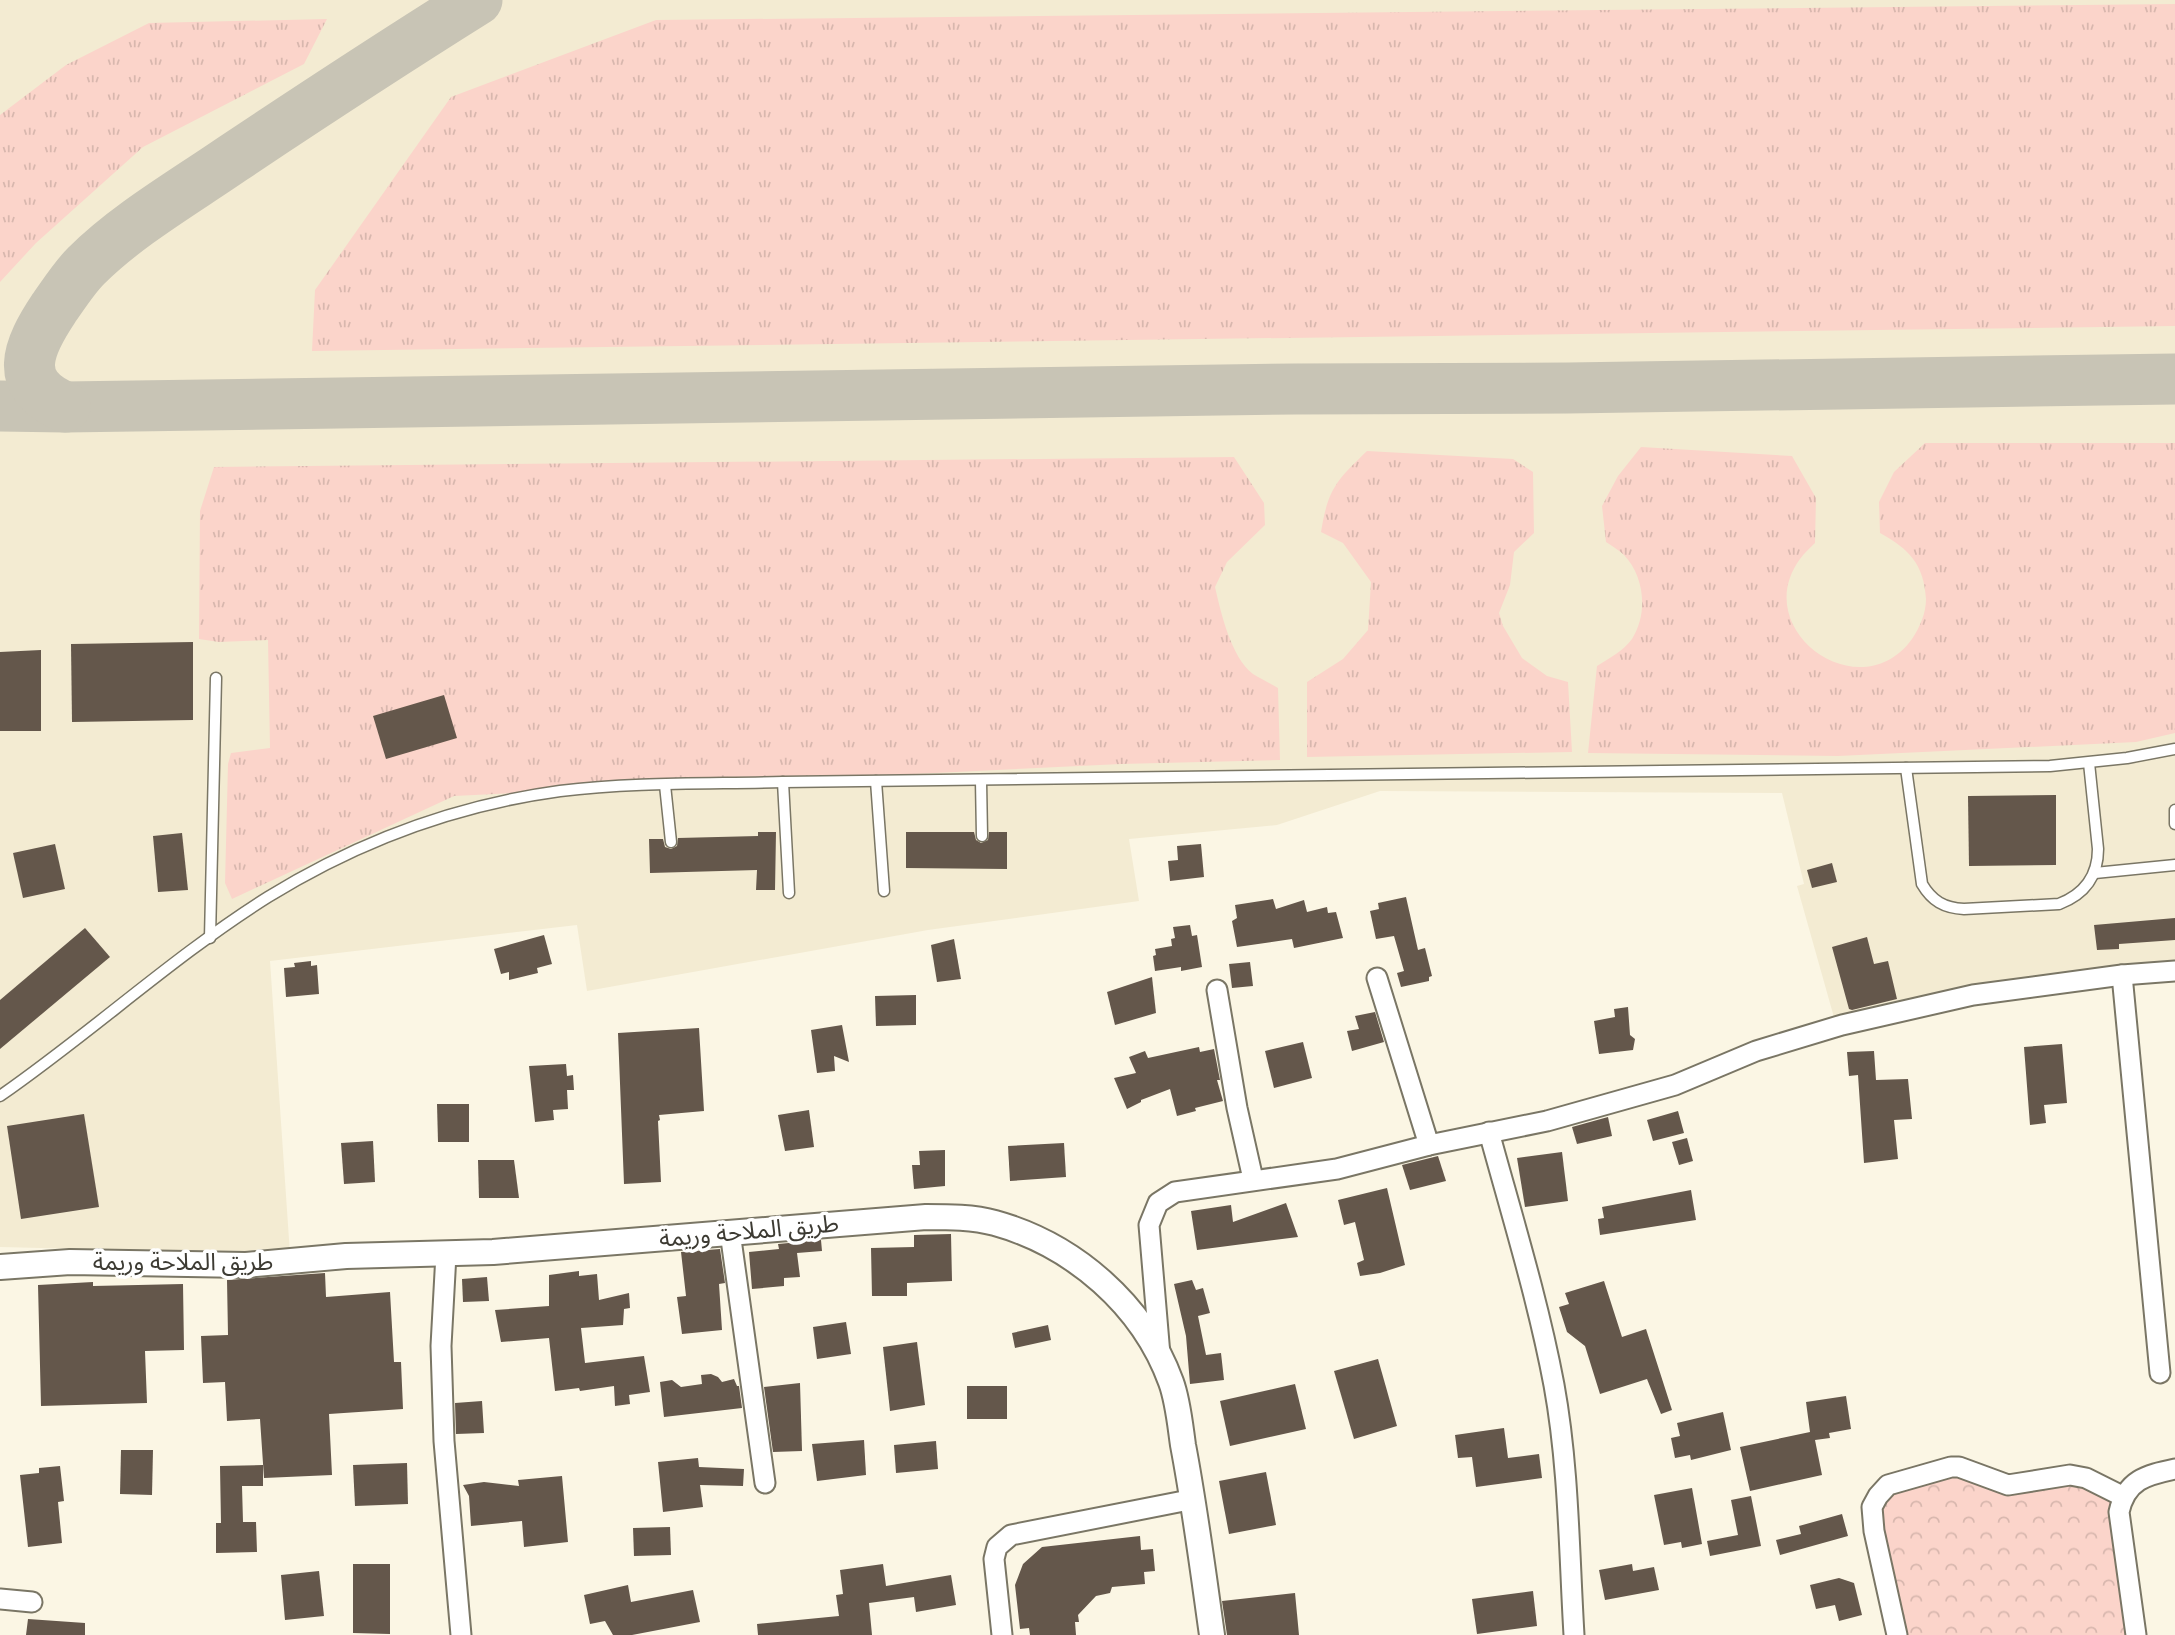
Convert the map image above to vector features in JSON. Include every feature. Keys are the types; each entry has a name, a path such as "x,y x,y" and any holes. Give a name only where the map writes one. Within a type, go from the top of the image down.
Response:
{"street":[{"path":"1160,1355 1149,1225 1154,1210 1166,1196 1175,1192 1337,1169 1429,1145 1547,1121 1675,1085 1756,1051 1842,1025 1973,995 2122,975 2175,971"},
{"path":"2122,975 2160,1373"},
{"path":"1377,978 1429,1145"},
{"path":"1217,990 1237,1108 1253,1179"},
{"path":"1489,1132 1530,1281 1554,1384 1562,1437 1574,1635"},
{"name":"طريق الملاحة وريمة","path":"0,1266 70,1262 246,1265 346,1256 446,1254 572,1246 926,1217 960,1217 993,1223 1045,1242 1083,1266 1128,1308 1160,1355 1172,1385 1194,1499 1212,1635"},
{"path":"730,1232 765,1483"},
{"path":"446,1254 441,1346 444,1441 461,1635"},
{"path":"1897,1635 1874,1531 1872,1507 1888,1485 1959,1467 2008,1485 2070,1475 2086,1478 2122,1496"},
{"path":"2136,1635 2119,1512 2122,1496 2133,1484 2150,1474 2175,1469"},
{"path":"1002,1635 994,1559 997,1547 1011,1535 1194,1499"},
{"path":"0,1599 32,1602"}],"lane":[{"path":"210,938 216,678"},
{"path":"0,1096 210,938 267,898 312,872 359,848 408,829 458,813 534,796 612,786 783,782 1906,768 2089,763 2175,749"},
{"path":"1906,768 1918,871 1922,884 1928,895 1939,903 1964,909 2059,904 2081,892 2095,873 2098,849 2089,763"},
{"path":"876,781 884,891"},
{"path":"981,781 982,836"},
{"path":"783,782 789,893"},
{"path":"665,785 671,842"},
{"path":"2175,810 2175,824"},
{"path":"2095,873 2175,865"}],"shaded area":[{"path":"0,0 2175,0 2175,971 1975,991 1837,1028 1797,886 1804,884 1782,793 1380,791 1277,825 1129,839 1139,901 928,930 587,991 577,925 270,961 290,1254 0,1247"}],"green space":[{"path":"2175,4 2175,326 312,351 315,290 451,97 656,20"},
{"path":"327,19 304,64 143,147 36,243 0,282 0,115 66,65 149,23"},
{"path":"1925,443 2175,443 2175,733 2136,742 1838,756 1588,753 1597,666 1616,654 1632,639 1642,607 1640,585 1631,564 1624,555 1606,542 1602,506 1618,476 1641,447 1792,456 1816,498 1815,543 1800,559 1788,586 1788,612 1799,634 1817,653 1840,664 1865,667 1890,659 1912,639 1924,615 1926,599 1922,576 1907,552 1880,533 1879,502 1894,472"},
{"path":"1367,451 1513,459 1533,472 1534,533 1514,552 1510,585 1499,613 1503,626 1522,658 1547,676 1568,682 1572,752 1307,757 1307,682 1343,659 1368,630 1371,582 1343,543 1321,532 1330,495 1341,478"},
{"path":"1234,457 1264,503 1265,525 1227,562 1215,587 1228,634 1239,657 1253,674 1278,688 1280,760 1121,764 454,796 232,899 225,883 228,764 231,753 270,748 268,640 219,642 199,639 200,511 214,467"},
{"path":"1941,1469 1981,1476 2048,1478 2122,1496 2136,1635 1897,1635 1878,1496"}],"building":[{"path":"193,642 193,720 72,722 71,644"},
{"path":"41,650 41,731 0,731 0,652"},
{"path":"444,695 457,738 386,759 373,716"},
{"path":"2056,795 2056,865 1969,866 1968,796"},
{"path":"758,832 776,832 775,890 756,890 757,870 650,873 649,839 663,839 665,847 671,849 677,846 678,838 758,836"},
{"path":"906,832 974,832 976,840 981,843 988,840 989,832 1007,832 1007,869 906,868"},
{"path":"182,833 188,890 158,892 153,836"},
{"path":"55,844 65,889 23,898 13,853"},
{"path":"1201,844 1204,877 1170,881 1168,861 1178,860 1177,846"},
{"path":"1832,863 1837,882 1812,888 1807,870"},
{"path":"1406,897 1418,950 1425,948 1432,976 1429,981 1401,987 1397,973 1404,971 1394,936 1376,939 1370,911 1379,909 1378,903"},
{"path":"1273,899 1276,909 1304,900 1307,912 1327,907 1328,913 1336,912 1343,938 1294,948 1292,939 1237,947 1232,921 1237,918 1235,905"},
{"path":"2175,918 2175,940 2119,944 2119,949 2097,950 2094,925"},
{"path":"1190,925 1192,936 1197,935 1202,967 1181,971 1181,967 1155,971 1155,949 1172,946 1171,939 1175,938 1173,927"},
{"path":"85,928 110,957 0,1049 0,1000"},
{"path":"544,935 552,964 537,968 538,973 509,980 509,972 501,974 494,949"},
{"path":"1867,937 1874,964 1888,961 1897,999 1852,1010 1849,1009 1832,947"},
{"path":"954,939 961,979 937,982 931,945"},
{"path":"311,961 311,966 317,965 319,994 286,997 284,968 295,967 294,963"},
{"path":"1250,962 1253,986 1232,988 1229,964"},
{"path":"1152,977 1156,1013 1115,1025 1107,992"},
{"path":"916,995 916,1025 876,1026 875,996"},
{"path":"1628,1007 1630,1035 1635,1039 1633,1050 1599,1054 1594,1021 1615,1017 1614,1009"},
{"path":"1375,1012 1384,1042 1352,1051 1347,1031 1359,1029 1355,1016"},
{"path":"842,1025 849,1062 834,1056 835,1071 817,1073 811,1030"},
{"path":"699,1028 704,1111 659,1115 661,1182 624,1184 618,1033"},
{"path":"1303,1042 1312,1078 1274,1088 1265,1051"},
{"path":"2062,1044 2067,1103 2044,1105 2046,1123 2030,1125 2024,1047"},
{"path":"1199,1047 1200,1052 1214,1049 1220,1080 1217,1080 1223,1101 1177,1116 1170,1089 1141,1100 1127,1109 1114,1078 1136,1073 1129,1057 1145,1051 1148,1058"},
{"path":"1874,1051 1876,1080 1908,1079 1912,1119 1894,1120 1898,1159 1864,1163 1858,1075 1849,1076 1847,1052"},
{"path":"566,1064 567,1076 573,1075 574,1090 567,1090 568,1109 553,1110 554,1120 535,1122 529,1066"},
{"path":"437,1104 469,1104 469,1142 438,1142"},
{"path":"809,1110 814,1147 785,1151 778,1115"},
{"path":"1678,1111 1684,1133 1653,1141 1647,1120"},
{"path":"84,1114 99,1207 21,1219 7,1126"},
{"path":"1608,1117 1612,1136 1577,1144 1572,1127"},
{"path":"1687,1138 1693,1161 1679,1165 1672,1142"},
{"path":"373,1141 375,1182 344,1184 341,1143"},
{"path":"1064,1143 1066,1177 1010,1181 1008,1146"},
{"path":"945,1150 945,1186 914,1189 912,1165 920,1165 919,1151"},
{"path":"1562,1152 1568,1201 1525,1207 1517,1158"},
{"path":"1438,1156 1446,1181 1410,1190 1402,1165"},
{"path":"478,1160 514,1160 519,1198 479,1198"},
{"path":"1387,1188 1405,1265 1360,1276 1357,1263 1364,1260 1355,1222 1344,1225 1338,1200"},
{"path":"1691,1190 1696,1220 1600,1235 1598,1219 1604,1218 1602,1207"},
{"path":"1286,1203 1298,1237 1197,1250 1191,1211 1231,1205 1233,1222"},
{"path":"951,1234 952,1281 907,1283 907,1296 872,1296 871,1248 914,1247 914,1235"},
{"path":"821,1240 822,1251 797,1253 800,1277 784,1278 784,1286 752,1289 749,1252 779,1249 778,1244"},
{"path":"720,1249 725,1283 719,1284 722,1330 682,1334 677,1297 686,1296 681,1252"},
{"path":"579,1271 579,1276 597,1274 599,1300 629,1293 630,1308 624,1309 623,1325 581,1328 585,1363 644,1356 650,1392 629,1395 630,1404 615,1406 614,1386 580,1391 579,1388 555,1391 549,1338 501,1342 495,1310 549,1306 549,1275"},
{"path":"325,1273 326,1297 390,1292 394,1362 401,1362 403,1409 329,1414 332,1475 264,1478 260,1419 227,1421 225,1382 203,1383 201,1336 228,1335 227,1280"},
{"path":"487,1277 489,1301 463,1302 462,1279"},
{"path":"1192,1280 1196,1290 1203,1288 1210,1313 1198,1316 1206,1355 1221,1353 1224,1380 1190,1384 1186,1336 1174,1284"},
{"path":"1604,1281 1622,1337 1646,1329 1672,1410 1661,1414 1647,1379 1600,1394 1585,1346 1567,1332 1559,1307 1569,1304 1565,1293"},
{"path":"93,1282 93,1286 183,1284 184,1350 145,1351 147,1403 41,1406 38,1285"},
{"path":"846,1322 851,1354 817,1359 813,1327"},
{"path":"1048,1325 1051,1340 1015,1348 1012,1333"},
{"path":"917,1342 925,1405 890,1411 883,1347"},
{"path":"1378,1359 1397,1426 1354,1439 1334,1371"},
{"path":"711,1374 722,1382 734,1379 739,1386 742,1408 664,1417 660,1382 672,1380 681,1387 702,1384 701,1375"},
{"path":"800,1383 802,1451 773,1452 764,1387"},
{"path":"1295,1384 1306,1429 1230,1446 1220,1401"},
{"path":"967,1386 1007,1386 1007,1419 967,1419"},
{"path":"1846,1396 1851,1429 1829,1433 1830,1438 1815,1440 1822,1475 1750,1491 1740,1447 1810,1432 1806,1402"},
{"path":"482,1401 484,1433 456,1434 455,1403"},
{"path":"1723,1412 1731,1450 1691,1460 1690,1455 1675,1458 1671,1438 1680,1436 1677,1423"},
{"path":"1504,1428 1508,1458 1539,1454 1542,1478 1476,1487 1472,1457 1458,1458 1455,1435"},
{"path":"864,1440 866,1475 817,1481 812,1444"},
{"path":"936,1441 938,1469 896,1473 894,1445"},
{"path":"121,1450 153,1450 152,1495 120,1494"},
{"path":"698,1458 699,1467 744,1469 743,1486 700,1485 703,1507 663,1512 658,1462"},
{"path":"407,1463 408,1504 355,1506 353,1465"},
{"path":"263,1465 263,1486 242,1486 243,1522 256,1522 257,1552 216,1553 216,1523 221,1523 220,1466"},
{"path":"60,1466 64,1501 58,1502 62,1543 28,1547 20,1475 39,1473 39,1468"},
{"path":"1266,1472 1276,1525 1229,1534 1219,1481"},
{"path":"562,1476 568,1542 524,1547 522,1521 471,1526 469,1496 463,1485 484,1482 519,1486 518,1480"},
{"path":"1692,1488 1702,1544 1682,1548 1681,1542 1664,1545 1654,1495"},
{"path":"1751,1496 1761,1546 1710,1556 1707,1541 1738,1535 1731,1500"},
{"path":"1842,1514 1848,1536 1780,1555 1776,1540 1801,1534 1799,1526"},
{"path":"670,1527 671,1555 634,1556 633,1528"},
{"path":"1140,1536 1141,1550 1153,1549 1155,1571 1144,1572 1145,1584 1112,1587 1110,1593 1096,1596 1078,1615 1079,1622 1075,1622 1076,1635 1030,1635 1029,1628 1020,1629 1015,1585 1023,1564 1042,1547"},
{"path":"353,1564 390,1564 390,1634 353,1633"},
{"path":"883,1564 886,1586 951,1575 956,1605 916,1612 914,1597 869,1603 872,1635 758,1635 757,1624 839,1616 836,1595 843,1594 840,1570"},
{"path":"1632,1564 1633,1571 1654,1567 1659,1590 1605,1600 1599,1570"},
{"path":"319,1571 324,1616 285,1620 281,1575"},
{"path":"1839,1578 1854,1583 1862,1615 1839,1621 1835,1605 1816,1609 1810,1585"},
{"path":"628,1585 631,1602 693,1590 700,1622 632,1635 613,1635 605,1621 590,1624 584,1595"},
{"path":"1533,1591 1537,1626 1477,1634 1472,1599"},
{"path":"1295,1593 1299,1635 1227,1635 1222,1601"},
{"path":"28,1619 85,1623 85,1635 26,1635"}],"taxiway":[{"path":"65,407 48,398 37,387 31,376 32,350 45,323 69,286 86,266 156,210 477,0"},
{"path":"0,406 2175,379"}]}
